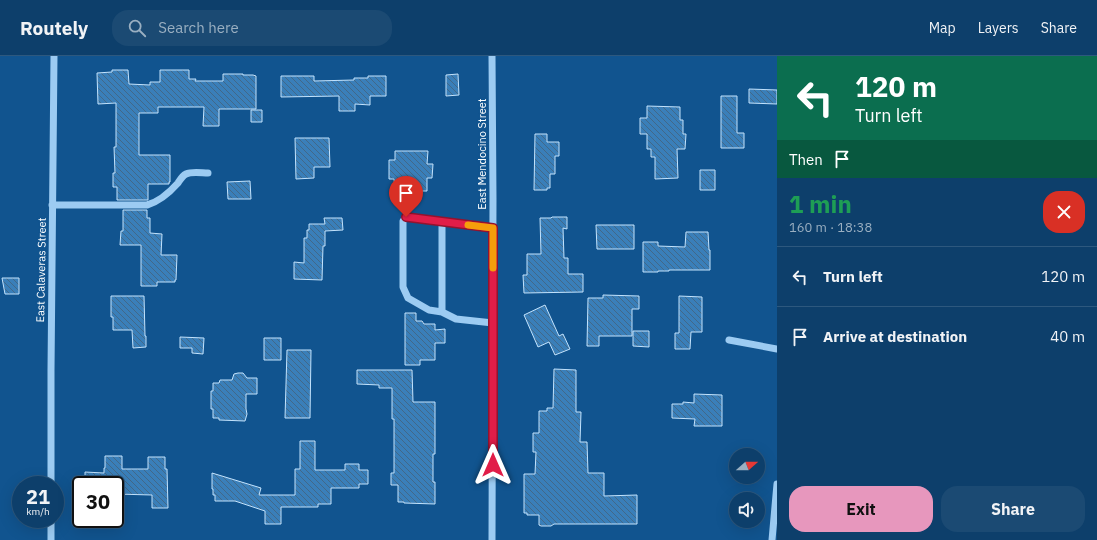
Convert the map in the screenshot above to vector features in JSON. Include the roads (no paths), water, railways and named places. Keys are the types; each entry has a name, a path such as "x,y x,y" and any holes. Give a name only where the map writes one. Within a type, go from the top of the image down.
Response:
{"street":[{"name":"East Calaveras Street","path":"51,476 54,56"},
{"name":"East Mendocino Street","path":"492,56 492,540"},
{"path":"52,205 147,205 160,199 177,184 185,174 190,172 208,173"},
{"path":"493,228 406,217 403,221 403,287 408,298 429,310 442,312 456,319 493,324"},
{"path":"442,221 442,312"},
{"path":"729,340 777,349"},
{"path":"772,540 777,484"},
{"path":"51,528 51,540"}]}
